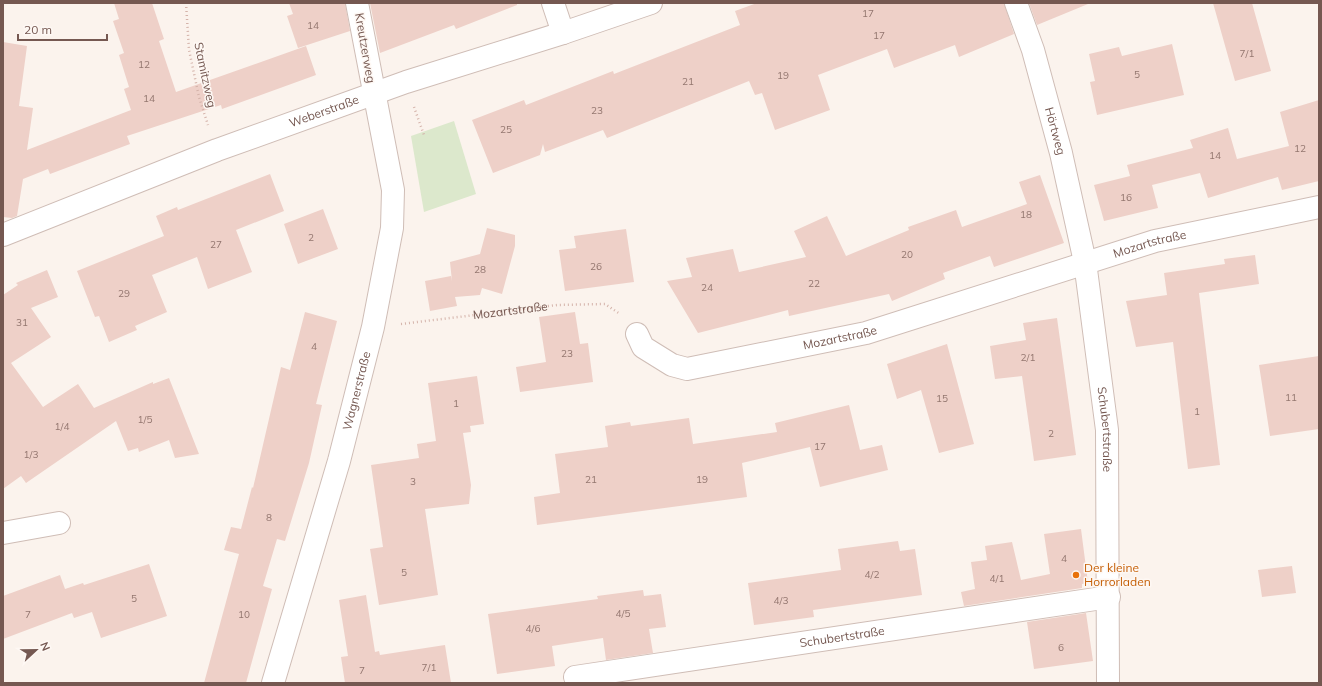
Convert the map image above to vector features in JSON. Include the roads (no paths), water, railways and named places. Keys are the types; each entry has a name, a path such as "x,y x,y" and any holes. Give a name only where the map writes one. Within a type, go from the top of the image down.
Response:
{"street":[{"name":"Kreutzerweg","path":"357,3 373,94"},
{"path":"553,3 563,33"},
{"name":"Weberstraße","path":"3,235 217,150 373,94 651,3"},
{"name":"Hörtweg","path":"1016,3 1033,50 1059,145 1085,262"},
{"name":"Wagnerstraße","path":"273,683 339,461 373,327 392,228 393,190 373,94"},
{"name":"Mozartstraße","path":"637,334 643,347 672,365 687,369 866,333 1085,262 1155,241 1319,207"},
{"name":"Schubertstraße","path":"1085,262 1107,430 1109,597 1108,683"},
{"path":"3,533 59,523"},
{"name":"Schubertstraße","path":"575,677 1109,597"}],"place":[{"name":"Der kleine Horrorladen","path":"1076,575"}]}
